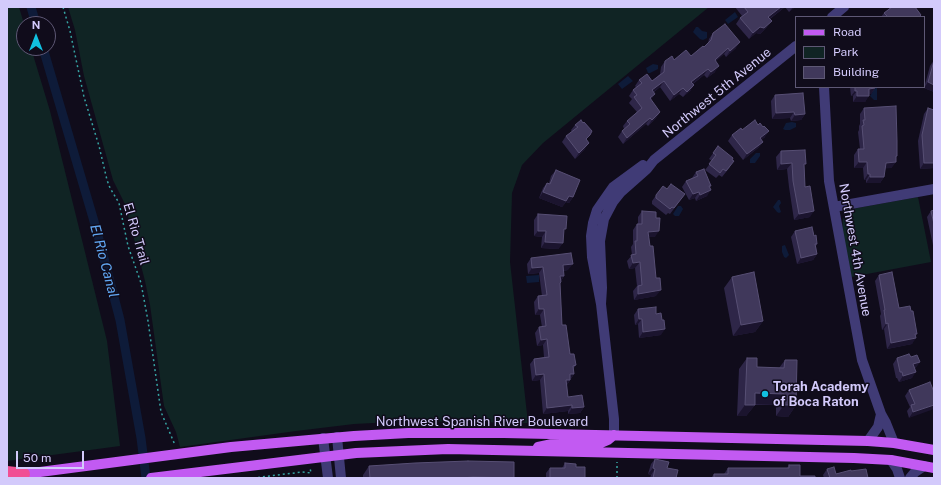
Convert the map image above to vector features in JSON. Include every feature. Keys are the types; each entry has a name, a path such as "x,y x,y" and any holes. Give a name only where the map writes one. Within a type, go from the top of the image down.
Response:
{"highway":[{"path":"7,472 24,474"}],"main road":[{"name":"Northwest Spanish River Boulevard","path":"7,476 231,447 337,437 442,432 868,441 894,443 934,450"},
{"path":"516,450 558,444 601,443 614,435"},
{"path":"151,478 326,456 415,450 516,450 854,458 891,460 929,467"}],"street":[{"path":"833,16 844,7"},
{"name":"Northwest 5th Avenue","path":"614,435 614,420 602,304 600,241 604,219 613,202 621,192 647,169 654,160 795,47"},
{"name":"Northwest 4th Avenue","path":"824,88 829,181 862,360 881,414 894,443"},
{"path":"834,207 934,189"},
{"path":"868,441 878,427 881,414"},
{"path":"337,437 341,478"},
{"path":"323,438 328,478"},
{"path":"891,460 897,469 900,478"},
{"path":"910,478 915,472 929,467"}],"path":[{"name":"El Rio Trail","path":"63,7 70,31 84,97 99,146 107,180 119,203 128,246 141,283 161,412 176,445"},
{"path":"617,478 618,453"},
{"path":"253,478 302,472 311,473"}],"green space":[{"path":"7,7 19,7 22,16 16,16 16,56 33,56 50,111 107,341 120,446 7,461"},
{"path":"68,7 709,7 543,143 522,165 512,193 510,262 528,423 412,421 354,424 180,447 176,432 164,406 150,305 145,281 125,204 113,180 84,76 75,30"},
{"path":"918,197 931,262 851,277 842,230 843,219 847,212 852,209"}],"water":[{"path":"735,12 738,17 728,24 725,20"},
{"path":"696,27 707,32 707,38 703,40 700,39 693,32"},
{"path":"653,64 658,65 658,69 648,73 646,68"},
{"path":"628,76 633,81 622,89 618,84"},
{"path":"873,88 877,88 877,100 874,100 870,96"},
{"path":"786,123 796,123 796,127 790,130 783,129"},
{"path":"756,153 760,153 760,156 755,163 750,163 750,159"},
{"path":"778,200 780,200 781,203 779,206 781,212 779,213 773,207"},
{"path":"678,206 681,206 683,209 679,216 675,216 673,214"},
{"path":"785,245 789,255 786,258 782,252 782,246"},
{"path":"539,275 539,282 527,283 526,276"}],"building":[{"path":"744,7 781,7 768,17 772,21 764,28 760,27 753,33 740,18 748,12"},
{"path":"892,7 915,7 921,15 887,16 884,13"},
{"path":"725,24 740,42 730,51 728,48 715,60 719,66 711,72 708,69 691,82 694,85 687,92 683,88 674,95 664,81 652,90 655,94 650,98 660,112 652,120 650,118 627,138 622,131 630,124 627,121 642,108 634,97 637,95 633,90 642,83 639,80 647,74 652,81 664,72 665,61 672,56 674,60 686,50 691,56 703,46 704,47 711,40 713,33"},
{"path":"934,61 934,85 928,82"},
{"path":"855,88 875,88 869,89 869,96 857,96 857,91 855,91"},
{"path":"803,93 805,114 795,115 794,112 776,113 775,95"},
{"path":"896,106 896,162 886,163 884,177 870,177 870,174 868,174 867,162 859,162 858,149 864,149 862,126 864,125 863,120 865,120 864,108"},
{"path":"928,108 934,110 934,163 924,163 922,135"},
{"path":"581,120 592,131 586,139 589,143 579,153 566,136 578,127 575,125"},
{"path":"755,120 758,125 760,123 769,131 760,138 763,142 747,154 732,135 741,128 742,130"},
{"path":"718,146 733,158 732,160 734,161 726,171 723,169 720,173 709,164 716,155 713,153"},
{"path":"805,150 805,187 810,186 814,211 799,214 793,181 792,163 781,164 781,151"},
{"path":"704,169 711,186 709,186 711,190 700,195 699,192 693,194 686,181 698,176 696,172"},
{"path":"556,170 580,180 573,197 569,196 566,201 543,192 547,183 550,184"},
{"path":"671,184 685,194 674,208 672,207 670,209 656,198 656,195 663,186 667,189"},
{"path":"934,210 934,224 931,211"},
{"path":"642,211 656,212 656,218 660,218 659,231 648,232 650,246 653,246 656,278 660,278 661,290 638,294 638,286 642,285 640,262 633,263 631,255 636,254 635,241 637,241 637,224 642,224"},
{"path":"538,214 567,216 563,243 545,242 546,231 538,231"},
{"path":"812,227 814,236 816,235 817,244 815,244 817,254 801,258 795,231"},
{"path":"571,253 573,264 563,265 564,276 560,276 562,325 566,325 570,354 574,354 576,365 573,366 574,374 570,374 570,380 566,380 568,397 582,395 584,407 572,408 572,405 547,408 544,374 536,375 534,359 549,357 547,339 541,340 539,327 546,326 544,309 539,309 538,296 547,295 543,267 532,268 531,258"},
{"path":"754,272 763,321 741,325 732,277"},
{"path":"892,272 899,308 910,306 911,311 913,311 917,334 915,334 916,338 891,343 888,323 886,324 879,275"},
{"path":"656,307 656,314 661,313 662,320 664,320 665,329 643,332 642,319 639,319 638,309"},
{"path":"909,354 911,357 917,355 920,362 913,364 916,372 903,376 902,372 900,372 897,358"},
{"path":"747,358 757,358 757,367 784,368 785,360 797,360 796,405 784,405 784,394 755,393 755,405 745,405"},
{"path":"930,382 934,392 934,405 913,412 911,405 915,404 909,390"},
{"path":"655,459 669,462 667,468 678,470 676,478 653,478"},
{"path":"468,461 514,462 514,478 370,478 369,466"},
{"path":"565,463 576,464 576,467 585,467 585,478 550,478 550,468 565,468"},
{"path":"789,465 800,465 800,476 815,476 815,478 714,478 714,474 728,474 728,468 789,468"},
{"path":"834,467 836,474 851,470 866,469 868,478 830,478 827,469"}],"waterway":[{"name":"El Rio Canal","path":"31,7 34,16"},
{"name":"El Rio Canal","path":"45,56 96,228 120,320 141,438 146,478"}],"place":[{"name":"Torah Academy of Boca Raton","path":"765,394"}]}
